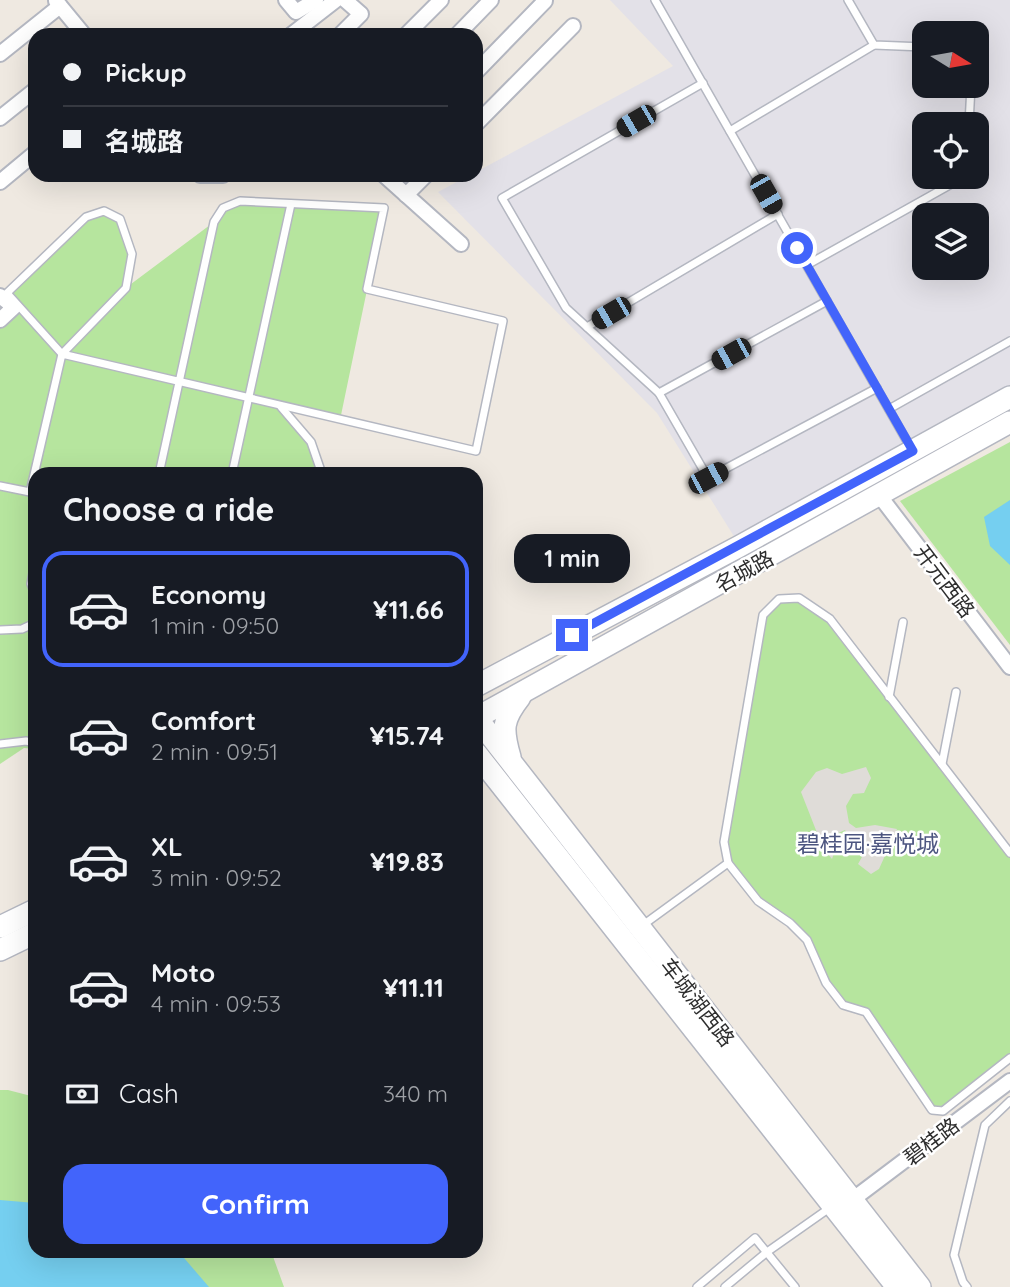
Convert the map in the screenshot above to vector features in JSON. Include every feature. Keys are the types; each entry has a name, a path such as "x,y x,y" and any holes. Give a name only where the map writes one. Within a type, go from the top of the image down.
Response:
{"street":[{"path":"286,0 296,12 316,0"},
{"path":"300,28 336,0"},
{"path":"345,0 361,14 347,28"},
{"path":"413,28 441,0"},
{"path":"464,28 491,0"},
{"path":"483,65 545,1"},
{"path":"29,28 57,3 79,28"},
{"path":"483,117 573,26"},
{"path":"0,54 28,29"},
{"path":"0,118 28,96"},
{"path":"0,181 28,159"},
{"path":"392,182 461,244"},
{"path":"406,195 419,182"},
{"path":"0,296 14,307 0,320"},
{"name":"名城路","path":"483,682 1010,397"},
{"name":"名城路","path":"483,714 1010,422"},
{"name":"开元西路","path":"880,495 1010,667"},
{"path":"511,762 503,734 507,714 524,692"},
{"name":"车城湖西路","path":"483,727 639,927 843,1203 897,1287"},
{"name":"车城湖西路","path":"483,762 843,1203 919,1287"},
{"path":"0,927 28,913"},
{"path":"0,950 28,936"},
{"name":"碧桂路","path":"843,1203 1010,1081"}],"lane":[{"path":"655,0 913,451"},
{"path":"848,0 874,45"},
{"path":"730,131 874,45 912,47"},
{"path":"703,83 502,198 566,308 659,393 708,478 877,388"},
{"path":"807,265 943,189"},
{"path":"38,467 62,354 126,288 132,254 120,219 104,211 86,217 7,293 62,354 179,383 281,407 476,451 503,321 367,289 384,208 240,201 223,208 214,222 179,383 161,467"},
{"path":"233,467 291,204"},
{"path":"587,327 778,214"},
{"path":"659,393 827,301"},
{"path":"889,409 1010,341"},
{"path":"281,407 311,442 320,467"},
{"path":"0,486 28,492"},
{"path":"1009,851 830,620 799,598 779,599 763,615 724,842 728,863 758,901 790,923 807,940 826,983 843,1004 866,1012 932,1110 943,1111 1010,1058"},
{"path":"889,697 903,622"},
{"path":"0,629 22,629 28,626"},
{"path":"942,764 956,692"},
{"path":"0,744 28,741"},
{"path":"1009,851 1010,839"},
{"path":"639,927 728,863"},
{"path":"967,1287 954,1255 985,1125 1010,1101"},
{"path":"725,1287 767,1251 843,1203"},
{"path":"698,1287 755,1238 795,1287"}],"shaded area":[{"path":"610,0 1010,0 1010,407 740,546 657,413 438,192 457,182 483,182 483,168 673,66"},
{"path":"866,767 871,778 864,793 853,794 846,806 849,823 856,828 875,825 897,829 879,869 871,874 858,864 862,857 853,848 845,830 834,835 835,850 832,859 823,848 801,792 816,772 827,768 842,774"}],"green space":[{"path":"240,201 384,208 340,420 282,407 311,442 320,467 28,467 28,748 24,748 0,764 0,328 20,308 7,293 86,217 104,211 120,219 132,254 127,287 214,222 223,208"},
{"path":"1010,442 1010,645 900,501"},
{"path":"799,598 830,619 1010,853 1010,1058 943,1111 932,1110 867,1013 843,1005 826,983 807,940 758,901 728,863 724,842 763,615 779,599"},
{"path":"0,1090 8,1090 28,1095 28,1258 274,1258 284,1287 0,1287"}],"water":[{"path":"1010,500 1010,565 990,546 984,517"},
{"path":"0,1200 28,1202 28,1258 184,1258 209,1287 0,1287"}],"district":[{"name":"碧桂园·嘉悦城","path":"868,843"}],"route":[{"path":"572,635 913,451 797,248"}]}
